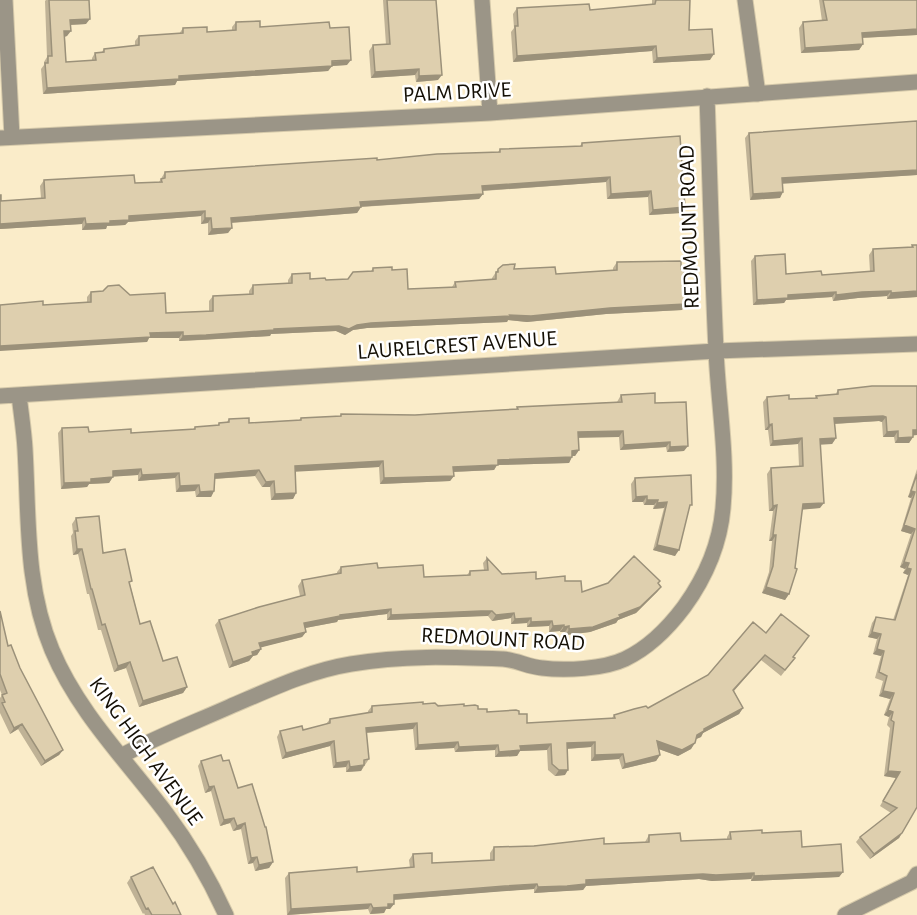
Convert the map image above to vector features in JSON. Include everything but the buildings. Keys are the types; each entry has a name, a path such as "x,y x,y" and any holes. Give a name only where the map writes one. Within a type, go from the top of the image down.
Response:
{"street":[{"path":"5,0 6,138"},
{"path":"482,0 490,113"},
{"path":"745,0 758,94"},
{"name":"PALM DRIVE","path":"6,138 490,113 917,82"},
{"name":"REDMOUNT ROAD","path":"121,756 147,742 306,675 349,664 398,657 426,656 507,659 540,668 568,669 598,666 625,659 655,639 676,617 693,594 717,542 723,508 724,473 716,351 707,96"},
{"name":"LAURELCREST AVENUE","path":"0,396 716,351 917,344"},
{"name":"KING HIGH AVENUE","path":"19,395 25,448 28,544 39,614 52,650 74,694 168,816 186,843 216,892 226,915"},
{"path":"846,915 912,882 917,874"}]}
